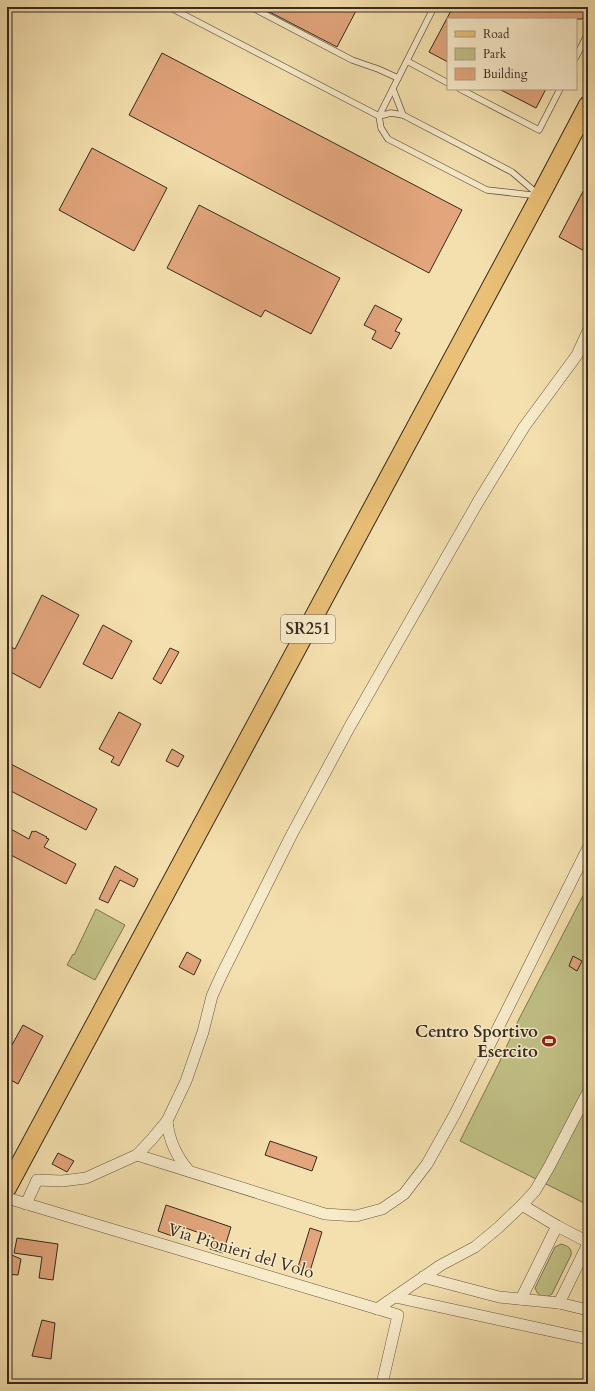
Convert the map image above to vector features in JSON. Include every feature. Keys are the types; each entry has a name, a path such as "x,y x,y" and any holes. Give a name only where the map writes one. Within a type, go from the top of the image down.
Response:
{"main road":[{"name":"SR251","path":"7,1188 588,105"}],"street":[{"path":"26,1204 37,1180 62,1181 86,1178 137,1155 167,1121 186,1081 203,1032 212,996 291,836 349,728 478,502 524,427 577,354 588,331"},
{"path":"137,1155 326,1214 356,1216 382,1209 404,1194 428,1164 455,1114 588,848"},
{"path":"377,1309 440,1265 475,1247 500,1227 535,1191 546,1173 588,1092"},
{"path":"167,1121 173,1148 189,1171"},
{"name":"Via Pionieri del Volo","path":"7,1198 398,1315 382,1384"},
{"path":"522,1204 588,1243 559,1303"},
{"path":"521,1299 557,1226"},
{"path":"423,1277 499,1297 559,1303 588,1310"},
{"path":"395,1297 588,1339"}],"lane":[{"path":"169,7 379,116 391,112 403,115 512,172 540,196"},
{"path":"251,7 352,60 398,78"},
{"path":"434,7 379,116 381,128 388,139 487,190 540,196"},
{"path":"577,55 588,33"},
{"path":"407,61 447,82"},
{"path":"393,89 403,115"},
{"path":"462,90 539,130 559,90"}],"green space":[{"name":"Centro Sportivo Esercito","path":"588,886 588,1205 460,1141 519,1019"},
{"path":"96,909 125,925 95,980 67,965 73,954 74,955"},
{"path":"561,1244 569,1248 571,1255 552,1294 544,1297 538,1293 535,1288 555,1247"}],"building":[{"path":"260,7 358,7 337,47"},
{"path":"453,7 588,7 582,19 447,18"},
{"path":"447,18 447,61 429,52"},
{"path":"162,53 462,210 429,273 129,115"},
{"path":"501,90 545,90 536,108"},
{"path":"92,148 167,188 134,251 59,210"},
{"path":"588,182 588,253 559,237"},
{"path":"199,205 340,278 311,334 265,310 261,317 167,268"},
{"path":"375,305 402,319 395,331 400,333 391,349 372,339 376,331 364,325"},
{"path":"42,595 79,615 40,688 7,670 7,645 15,649"},
{"path":"103,625 132,641 112,679 83,664"},
{"path":"170,648 179,652 161,684 153,679"},
{"path":"119,712 141,724 119,766 111,762 114,757 99,749"},
{"path":"172,749 184,756 178,767 166,761"},
{"path":"7,762 97,809 86,830 7,789"},
{"path":"7,827 29,839 32,831 47,837 46,838 49,839 44,847 76,864 66,884 7,853"},
{"path":"115,866 138,879 134,887 120,880 108,903 99,899"},
{"path":"187,952 201,960 194,975 179,967"},
{"path":"573,956 582,961 577,971 569,966"},
{"path":"23,1025 43,1036 18,1084 7,1078 7,1054"},
{"path":"270,1141 317,1157 312,1171 265,1155"},
{"path":"58,1153 74,1161 67,1172 52,1164"},
{"path":"166,1205 231,1227 223,1253 210,1249 214,1238 177,1225 172,1236 158,1231"},
{"path":"310,1228 322,1232 310,1271 298,1267"},
{"path":"17,1238 58,1244 53,1280 39,1278 42,1257 14,1253"},
{"path":"7,1253 21,1259 18,1275 7,1274"},
{"path":"42,1320 55,1323 51,1359 32,1356"}],"place":[{"name":"Centro Sportivo Esercito","path":"549,1041"}]}
